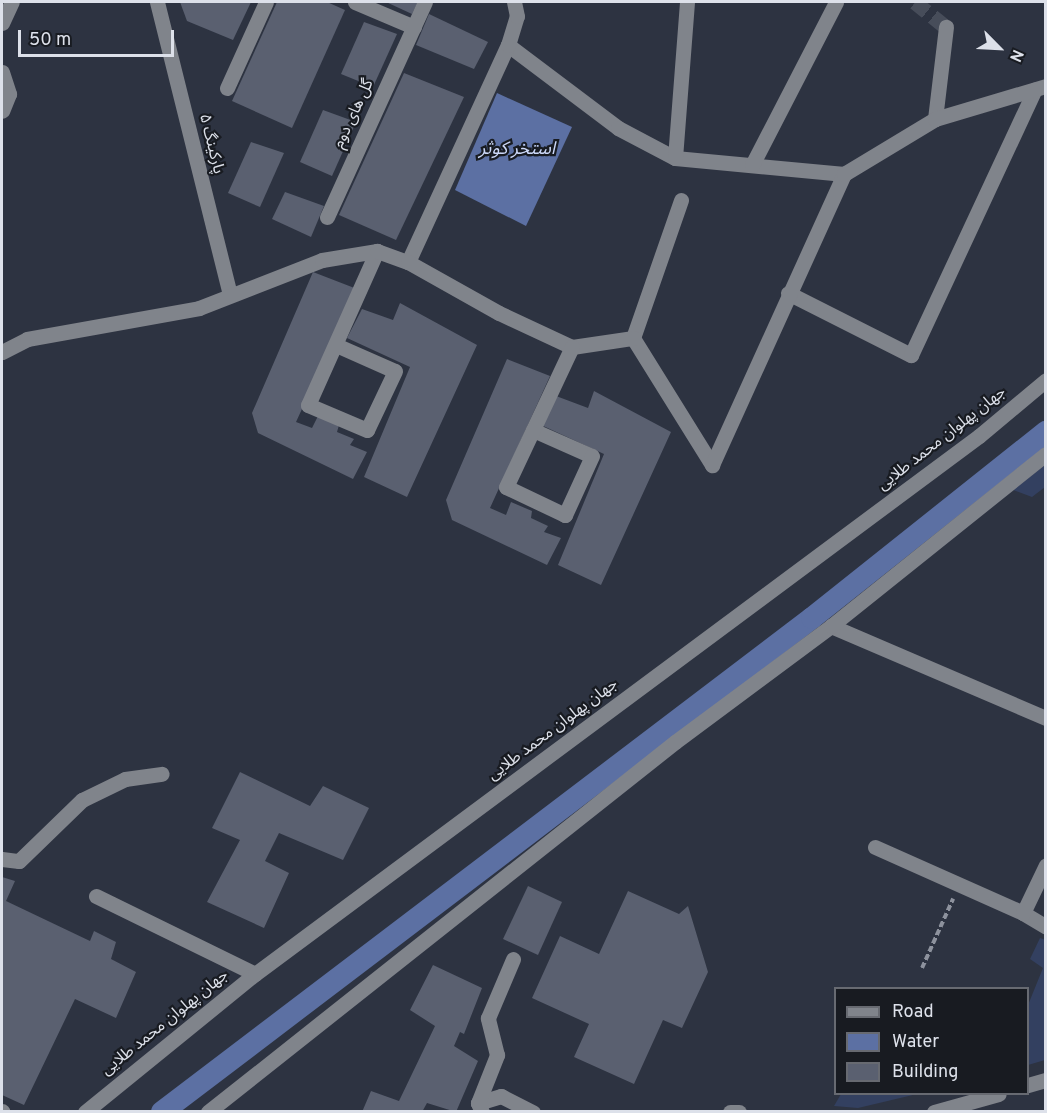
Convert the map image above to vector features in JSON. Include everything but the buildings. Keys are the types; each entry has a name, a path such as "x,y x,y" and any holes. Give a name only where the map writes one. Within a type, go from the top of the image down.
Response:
{"street":[{"path":"2,23 12,2"},
{"name":"پارکینگ ۵","path":"157,2 231,294"},
{"path":"227,88 266,2"},
{"path":"356,2 414,27"},
{"name":"گل های دوم","path":"327,217 424,2"},
{"path":"408,262 508,45 517,16 514,2"},
{"path":"675,158 687,2"},
{"path":"752,165 836,2"},
{"path":"935,119 946,27"},
{"path":"508,45 618,128 675,158 844,174"},
{"path":"2,72 9,94 2,111"},
{"path":"633,338 712,465 788,293 844,174 935,119 1040,87"},
{"path":"788,293 911,355 1040,87"},
{"path":"633,338 681,200"},
{"path":"336,345 395,371 368,430 309,405 377,251"},
{"path":"2,352 27,339 199,308 322,260 377,251 408,262 499,313 572,347 633,338"},
{"path":"533,430 592,456 565,515 506,488 533,430 572,347"},
{"name":"جهان پهلوان محمد طلایی","path":"85,1112 255,974 979,436 1046,380"},
{"path":"208,1112 675,742 831,627 1046,454"},
{"path":"831,627 1046,718"},
{"path":"2,859 20,861 82,800 124,779 162,774"},
{"path":"875,847 1023,913 1046,927"},
{"path":"1023,913 1046,865"},
{"path":"96,896 255,974"},
{"path":"480,1107 497,1055 488,1018 513,959"},
{"path":"1029,1085 1046,1080"},
{"path":"934,1112 964,1107 996,1095"},
{"path":"480,1107 501,1096 533,1112"},
{"path":"730,1112 739,1112"}],"path":[{"path":"922,968 960,885"}],"shaded area":[{"path":"1045,465 1045,487 1032,497 1013,490"},
{"path":"1040,938 1046,940 1045,1060 1029,1065 1029,1003 1043,968 1030,959"},
{"path":"840,1095 913,1095 858,1108 834,1106"}],"water":[{"name":"استخر کوثر","path":"497,93 572,127 526,226 455,190"}],"waterway":[{"path":"162,1112 812,618 1046,432"}],"tunnel":[{"path":"915,2 946,27"}]}
